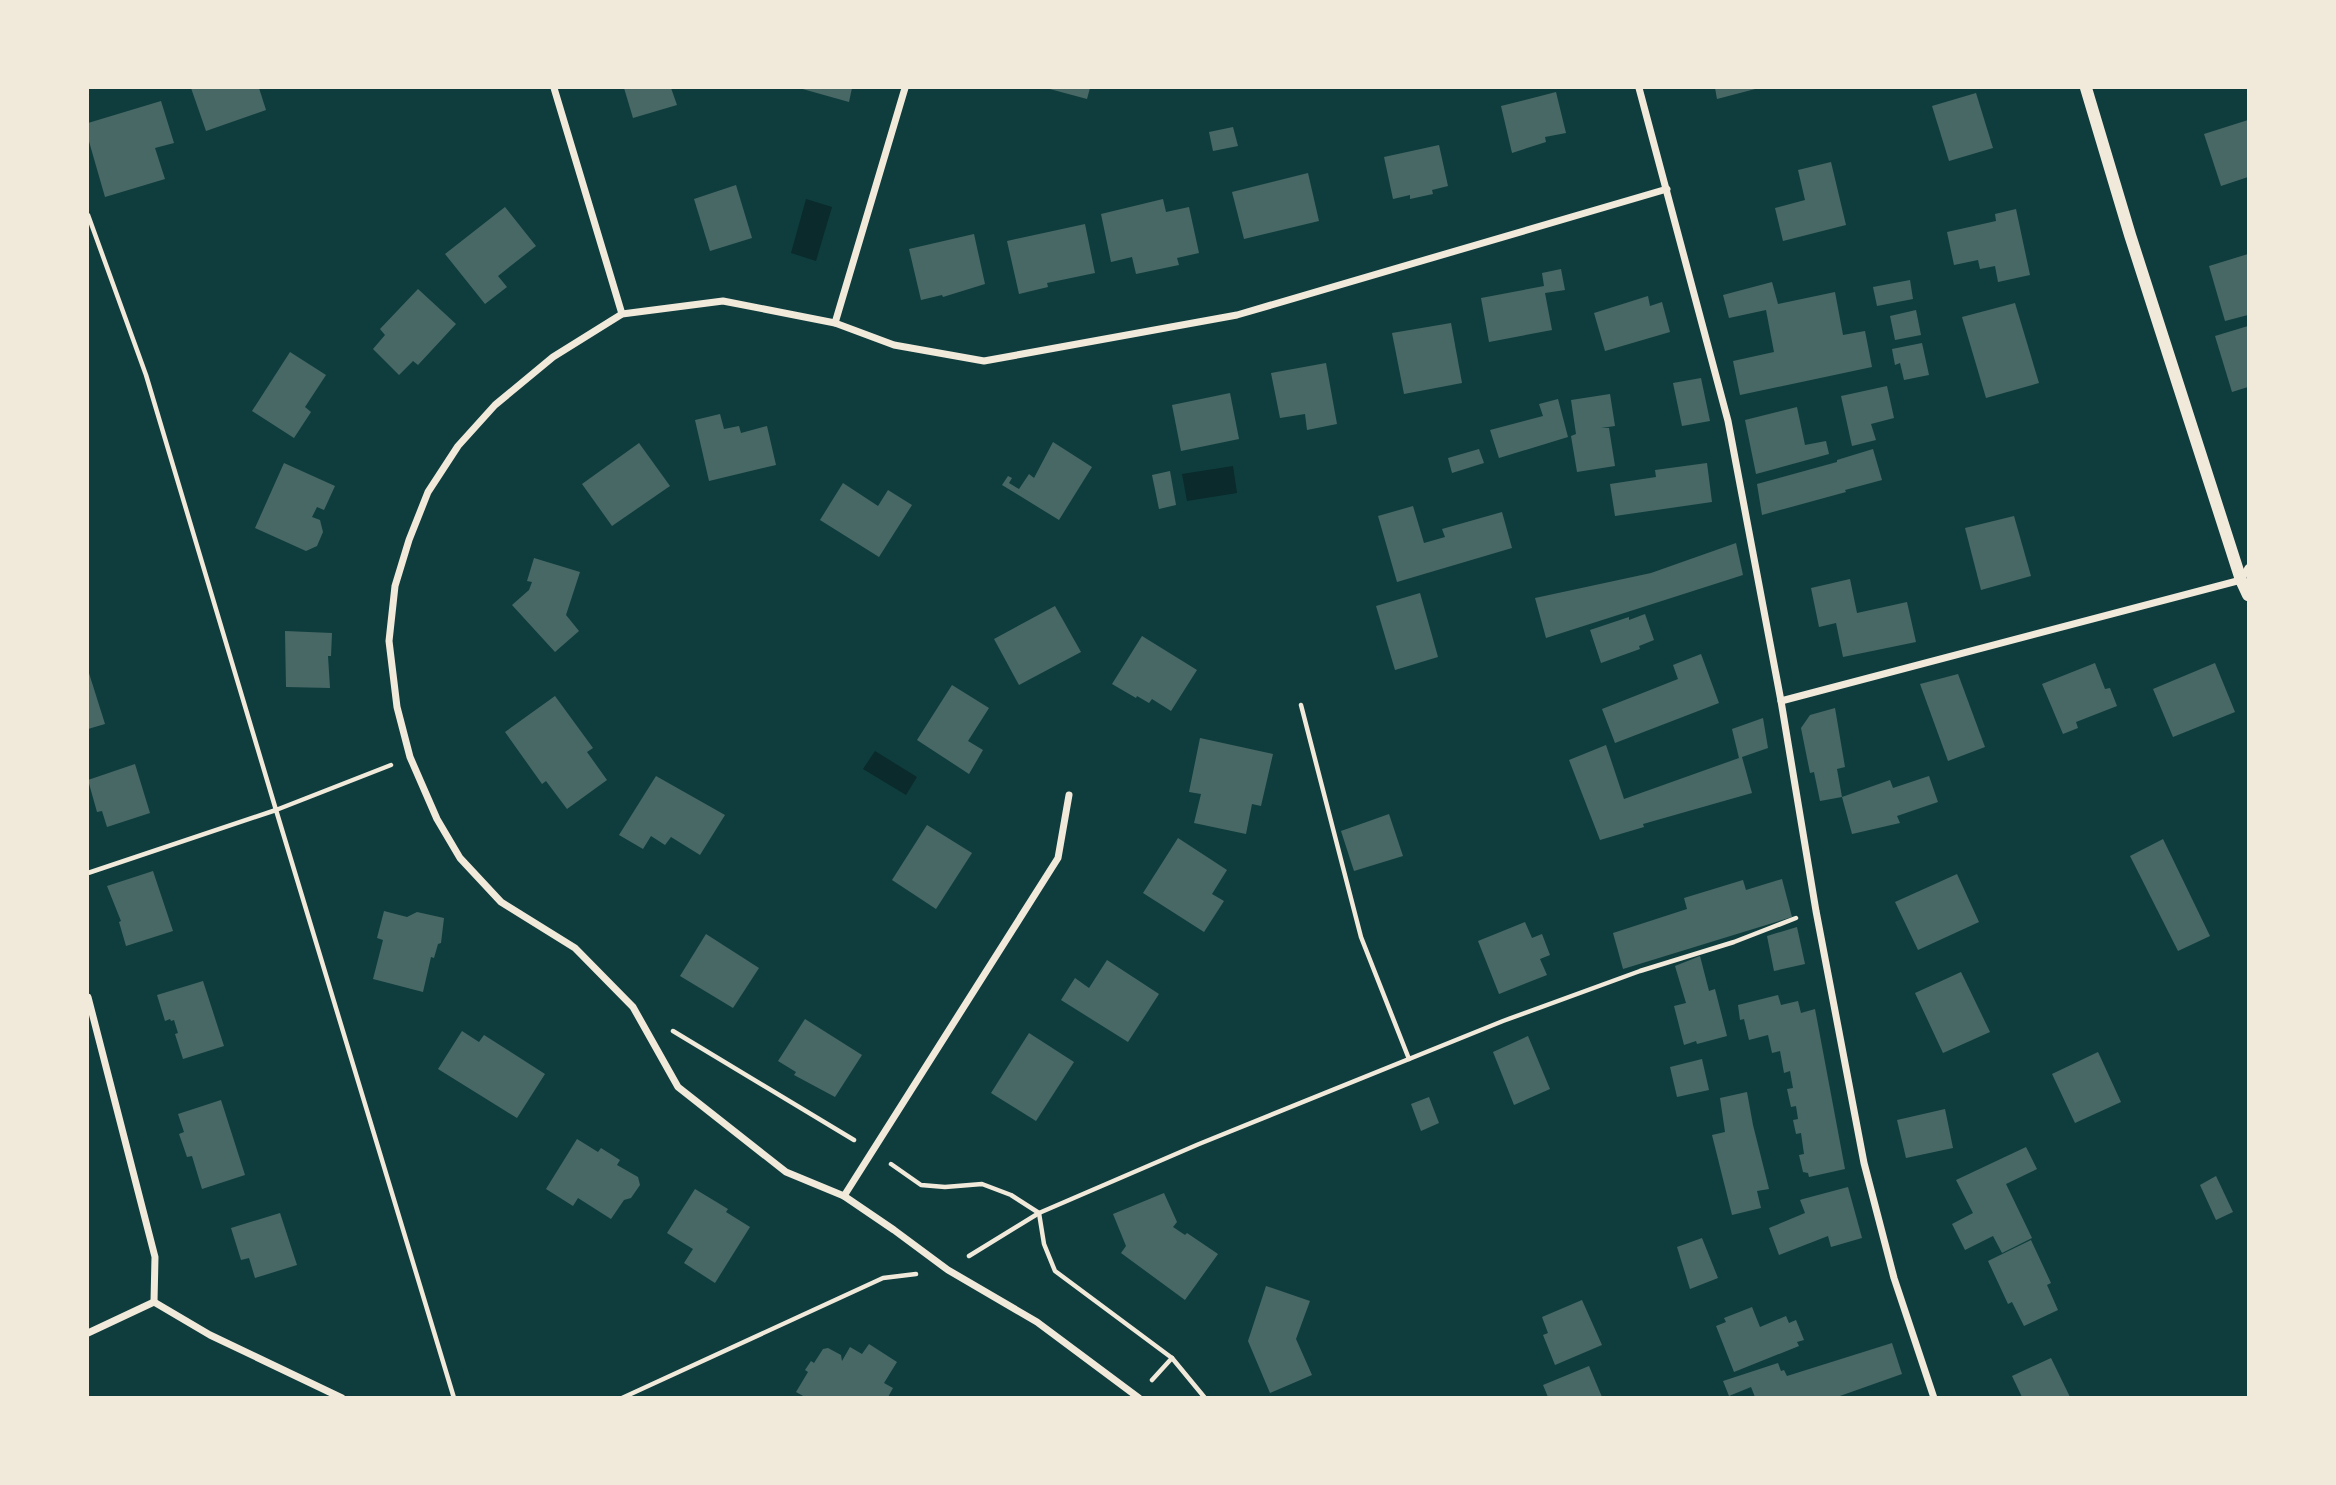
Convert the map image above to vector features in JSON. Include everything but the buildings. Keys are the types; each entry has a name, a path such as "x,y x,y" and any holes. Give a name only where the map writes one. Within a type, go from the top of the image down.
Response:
{"street":[{"path":"554,88 622,314"},
{"path":"835,323 905,88"},
{"path":"1639,88 1728,421 1864,1163 1894,1278 1934,1398"},
{"path":"2086,88 2130,235 2241,580 2249,595"},
{"path":"1138,1397 1037,1322 948,1270 844,1196 786,1172 678,1087 633,1007 575,948 502,902 460,858 437,819 410,757 397,707 388,641 395,586 428,492 458,446 495,405 552,357 622,314 723,301 835,323 894,345 984,361 1237,315 1667,189"},
{"path":"1781,701 2241,580 2249,568"},
{"path":"844,1196 1058,858 1069,795"},
{"path":"88,997 155,1257 154,1302"},
{"path":"88,1333 154,1302"},
{"path":"154,1302 210,1335 342,1398"}],"path":[{"path":"88,215 146,375 454,1398"},
{"path":"1301,705 1361,937 1409,1059"},
{"path":"88,873 276,810 410,757"},
{"path":"622,1398 883,1278 948,1270 1039,1213 1199,1144 1503,1021 1816,911"},
{"path":"633,1007 871,1150 921,1185 945,1187 982,1184 1011,1195 1039,1213 1044,1244 1055,1270 1172,1358 1205,1398"},
{"path":"1138,1397 1172,1358"}],"water":[{"path":"806,199 832,207 816,261 791,253"},
{"path":"1233,466 1237,493 1187,501 1182,474"},
{"path":"875,751 917,777 906,795 863,769"}]}
